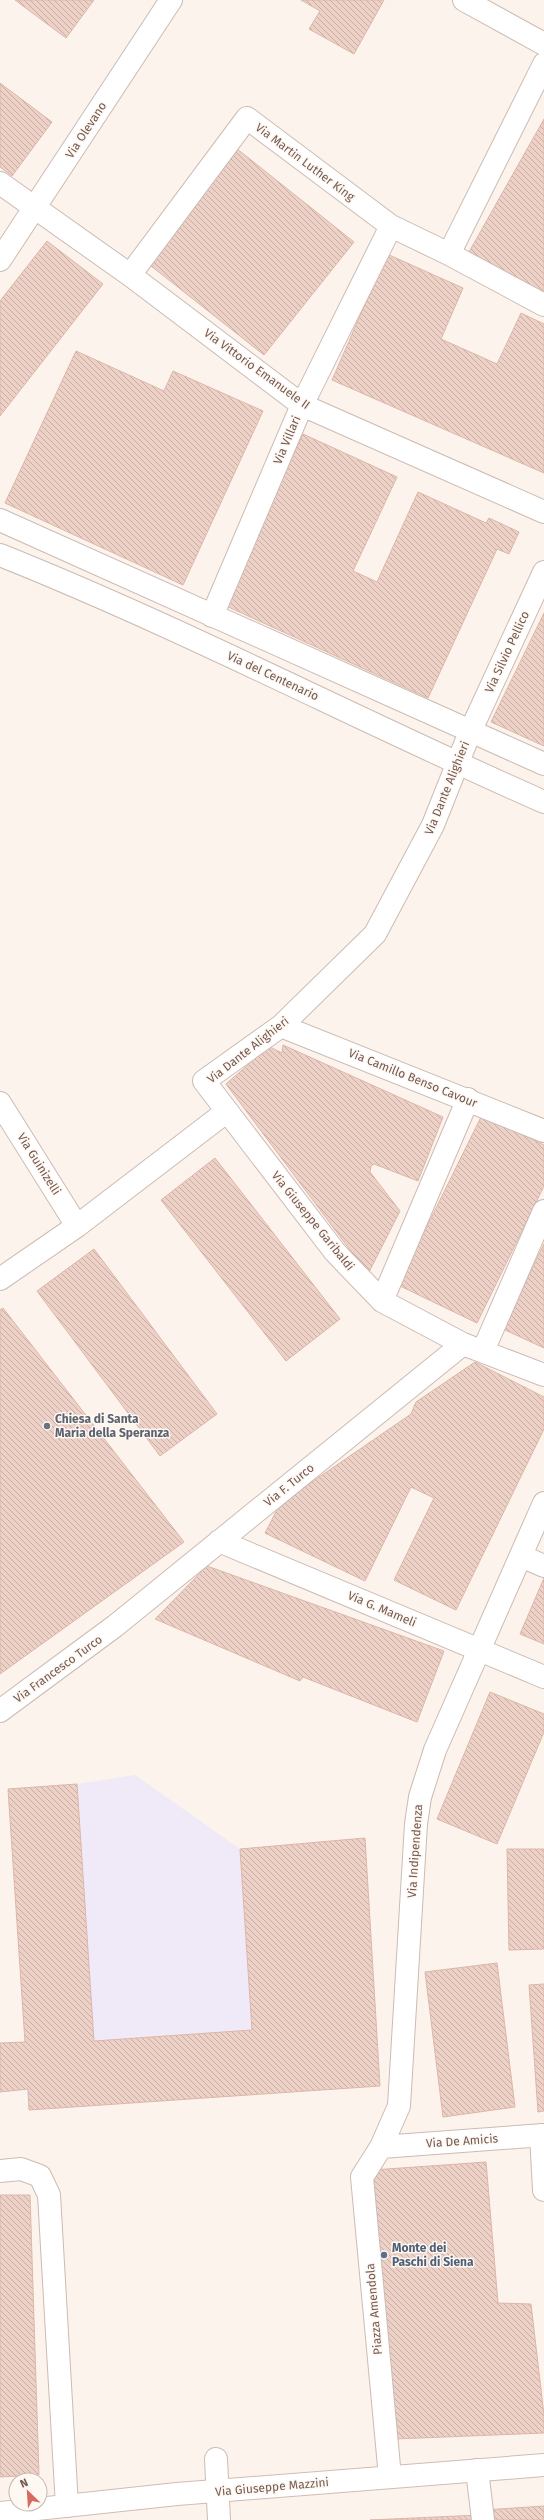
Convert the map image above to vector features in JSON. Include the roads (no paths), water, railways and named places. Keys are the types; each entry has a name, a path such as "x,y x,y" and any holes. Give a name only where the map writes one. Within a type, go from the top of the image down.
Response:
{"street":[{"name":"Via Olevano","path":"0,260 171,0"},
{"path":"464,0 544,44"},
{"path":"449,254 544,64"},
{"name":"Via Martin Luther King","path":"130,275 247,118 391,226 449,254 544,305"},
{"name":"Via Vittorio Emanuele II","path":"0,183 130,275 302,405 544,512"},
{"name":"Via Villari","path":"212,616 302,405 391,226"},
{"path":"0,520 544,764"},
{"name":"Via del Centenario","path":"0,555 186,636 457,764 544,802"},
{"name":"Via Silvio Pellico","path":"470,732 544,572"},
{"name":"Via Dante Alighieri","path":"226,1112 204,1081 281,1026 375,934 433,825 470,732"},
{"name":"Via Camillo Benso Cavour","path":"281,1026 468,1099 544,1131"},
{"path":"382,1300 468,1099"},
{"name":"Via Guinizelli","path":"0,1103 77,1226"},
{"path":"0,1279 77,1226 226,1112"},
{"name":"Via Giuseppe Garibaldi","path":"226,1112 335,1252 382,1300 473,1347 544,1375"},
{"path":"473,1347 544,1211"},
{"name":"Via F. Turco","path":"115,1626 219,1541 473,1347"},
{"name":"Via Indipendenza","path":"381,2147 399,2106 416,1824 420,1797 435,1750 544,1503"},
{"name":"Via G. Mameli","path":"219,1541 544,1677"},
{"path":"521,1556 544,1566"},
{"name":"Via Francesco Turco","path":"0,1711 115,1626"},
{"path":"543,2135 544,2190"},
{"name":"Via De Amicis","path":"381,2147 543,2135"},
{"name":"Piazza Amendola","path":"381,2147 362,2177 390,2477"},
{"path":"0,2171 21,2169 40,2176 49,2195 67,2506"},
{"path":"216,2459 219,2520"},
{"name":"Via Giuseppe Mazzini","path":"0,2513 218,2491 544,2465"},
{"path":"477,2470 483,2520"}],"place":[{"name":"Chiesa di Santa Maria della Speranza","path":"47,1426"},
{"name":"Monte dei Paschi di Siena","path":"384,2255"}]}
